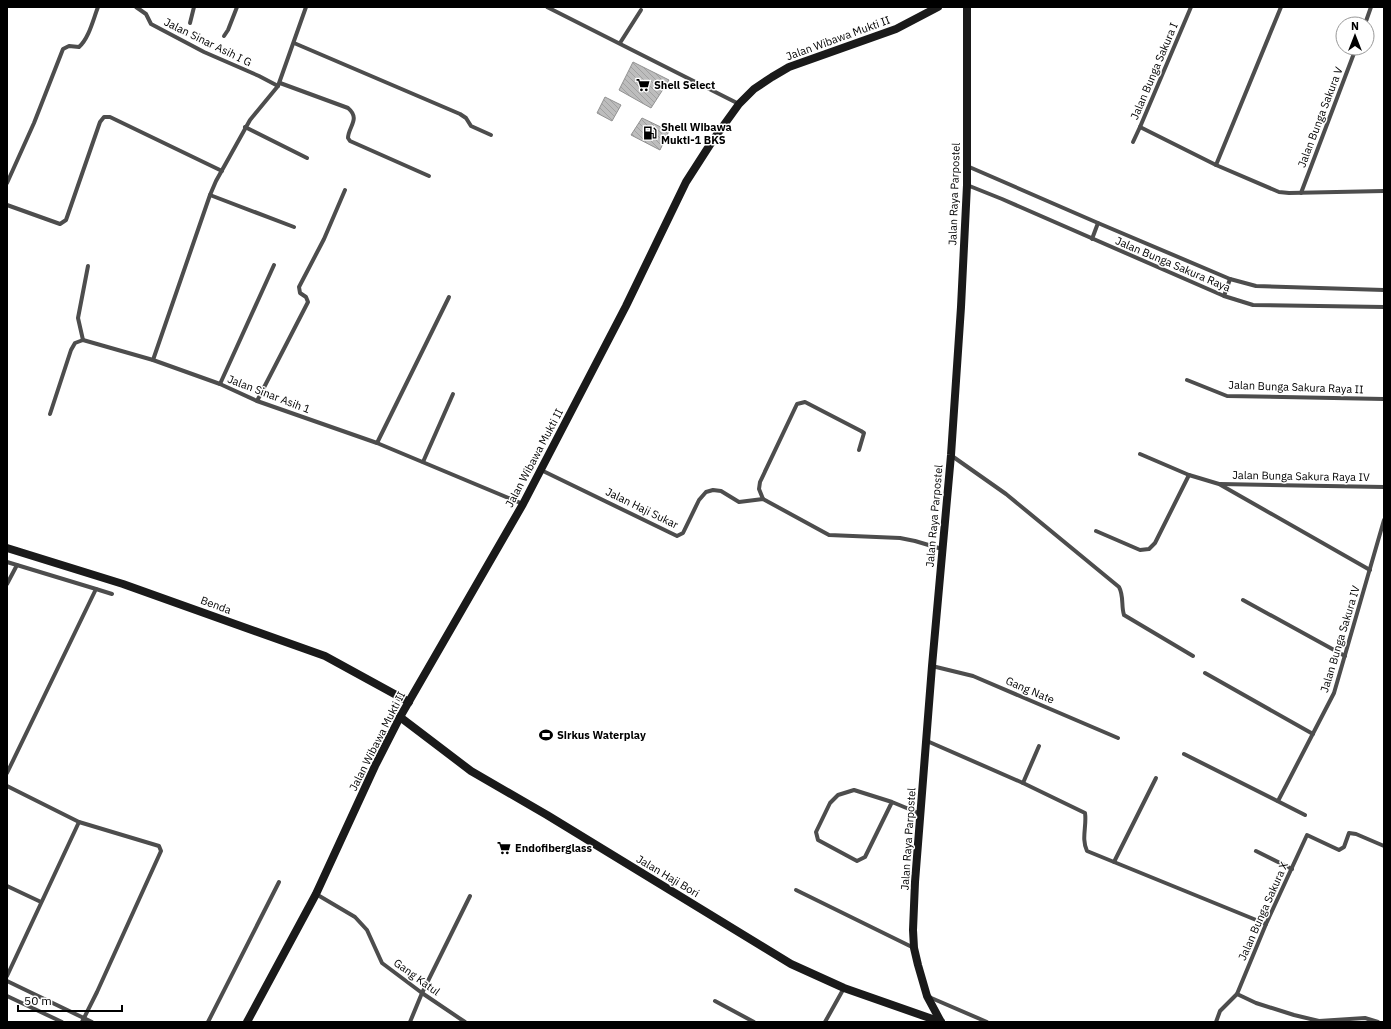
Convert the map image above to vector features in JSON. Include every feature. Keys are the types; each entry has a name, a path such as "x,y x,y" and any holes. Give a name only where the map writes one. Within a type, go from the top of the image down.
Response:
{"main road":[{"name":"Jalan Wibawa Mukti II","path":"248,1022 316,894 375,766 400,717 523,504 626,306 686,182 713,140 739,104 754,89 772,77 789,67 896,29 938,7"},
{"name":"Jalan Raya Parpostel","path":"941,1022 927,996 918,965 914,948 913,923 932,666 951,455 961,307 967,185 967,7"},
{"name":"Benda","path":"7,548 123,584 325,656 409,702"},
{"name":"Jalan Haji Bori","path":"400,717 471,771 547,815 791,964 844,988 919,1018 941,1022"}],"street":[{"path":"7,183 34,123 63,49 69,46 79,47 82,45 86,39 98,7"},
{"name":"Jalan Sinar Asih I G","path":"136,7 146,14 151,24 204,52 279,85 348,108 352,111 353,116 353,122 348,135 350,141 430,176"},
{"path":"190,23 194,7"},
{"path":"224,36 237,7"},
{"path":"153,360 210,196 222,170 250,120 279,85 306,7"},
{"path":"547,7 739,104"},
{"name":"Jalan Bunga Sakura I","path":"1133,142 1191,7"},
{"path":"1216,165 1281,7"},
{"path":"620,43 641,10"},
{"path":"294,43 460,114 466,118 471,126 491,135"},
{"name":"Jalan Bunga Sakura V","path":"1301,193 1353,56"},
{"path":"7,205 60,224 66,220 100,122 104,117 110,117 222,170"},
{"path":"246,127 307,158"},
{"path":"1140,128 1216,165 1279,192 1301,193 1384,190"},
{"name":"Jalan Bunga Sakura Raya","path":"966,166 1230,279 1256,286 1384,290"},
{"name":"Jalan Bunga Sakura Raya","path":"967,185 1224,296 1253,305 1384,307"},
{"path":"257,401 308,302 306,297 300,293 299,287 324,239 345,190"},
{"path":"210,196 294,227"},
{"path":"1092,239 1098,223"},
{"path":"220,384 274,265"},
{"path":"50,414 71,350 76,342 83,340 78,318 88,266"},
{"path":"1224,296 1230,279"},
{"path":"378,444 449,297"},
{"name":"Jalan Sinar Asih 1","path":"83,340 153,360 220,384 257,401 378,444 523,504"},
{"name":"Jalan Bunga Sakura Raya II","path":"1187,380 1227,396 1384,399"},
{"path":"423,462 453,394"},
{"path":"859,450 864,433 806,402 797,404 760,482 759,489 763,499 829,535 900,538 942,549"},
{"path":"1140,454 1189,475 1219,484 1370,570"},
{"path":"951,455 1006,494 1119,587 1122,591 1122,609 1124,615 1193,656"},
{"name":"Jalan Haji Sukar","path":"541,470 602,498 677,536 683,533 699,500 706,492 713,490 721,491 740,502 763,499"},
{"path":"1096,531 1140,550 1149,549 1155,543 1189,475"},
{"name":"Jalan Bunga Sakura Raya IV","path":"1219,484 1384,487"},
{"name":"Jalan Bunga Sakura IV","path":"1278,800 1334,693 1384,520"},
{"path":"7,562 112,594"},
{"path":"7,584 17,565"},
{"path":"7,773 96,589"},
{"path":"1243,600 1345,656"},
{"name":"Gang Nate","path":"932,666 973,676 1118,738"},
{"path":"1205,673 1313,734"},
{"path":"926,741 1023,783 1085,813 1086,820 1084,838 1087,851 1266,924"},
{"path":"1023,783 1039,746"},
{"path":"1184,754 1306,815"},
{"path":"1114,862 1156,778"},
{"path":"7,786 79,822 159,846 161,851 98,992 83,1020"},
{"path":"892,802 865,857 857,861 818,840 816,832 830,803 838,795 854,790 892,802 921,814"},
{"path":"7,976 79,822"},
{"name":"Jalan Bunga Sakura X","path":"1237,994 1266,924 1307,835 1339,850 1344,847 1350,833 1356,834 1384,846"},
{"path":"1256,851 1292,868"},
{"path":"208,1022 279,882"},
{"path":"7,886 41,902"},
{"path":"796,890 914,948"},
{"name":"Gang Katul","path":"316,894 356,917 367,930 382,963 464,1022"},
{"path":"410,1022 422,993 470,896"},
{"path":"7,981 83,1020 92,1022"},
{"path":"825,1022 844,988"},
{"path":"1216,1022 1220,1011 1237,994 1256,1003 1319,1021 1364,1020 1378,1022"},
{"path":"7,996 62,1022"},
{"path":"927,996 987,1022"},
{"path":"714,1001 754,1022"}],"building":[{"name":"Shell Select","path":"633,62 669,80 651,108 619,90"},
{"path":"605,97 621,105 612,121 597,113"},
{"name":"Shell Wibawa Mukti-1 BKS","path":"642,118 669,131 660,150 631,135"}],"place":[{"name":"Shell Select","path":"643,85"},
{"name":"Shell Wibawa Mukti-1 BKS","path":"650,133"},
{"name":"Sirkus Waterplay","path":"546,735"},
{"name":"Endofiberglass","path":"504,848"}]}
